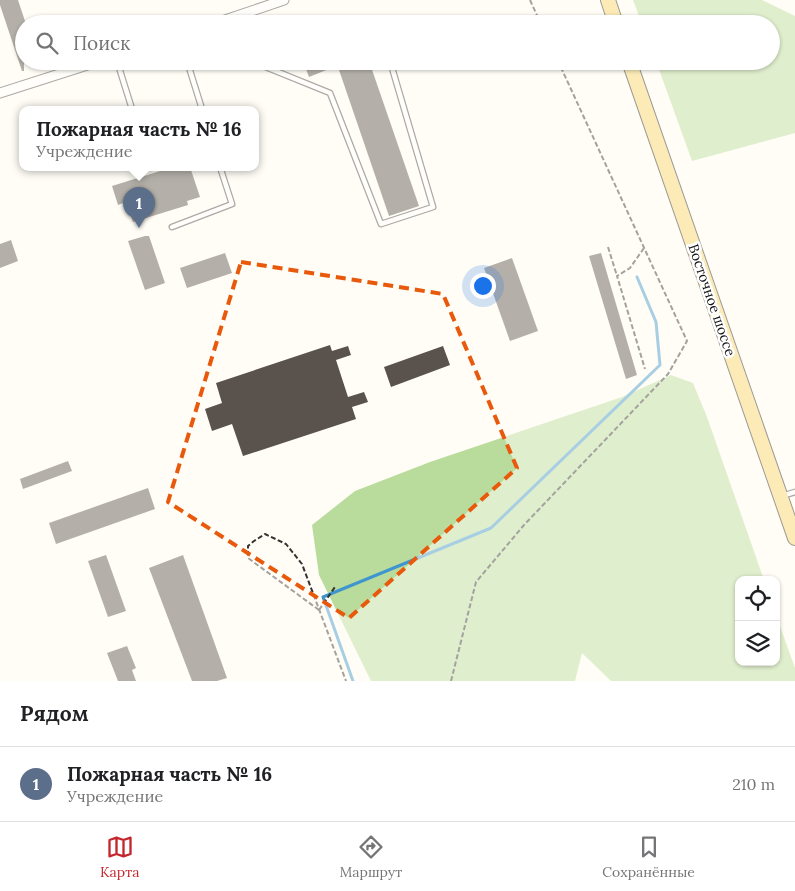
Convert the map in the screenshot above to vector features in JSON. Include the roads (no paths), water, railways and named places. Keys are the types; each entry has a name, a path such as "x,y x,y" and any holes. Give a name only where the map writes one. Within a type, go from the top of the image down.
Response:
{"main road":[{"path":"608,0 613,15"},
{"name":"Восточное шоссе","path":"632,70 795,538"}],"street":[{"path":"240,15 284,0"},
{"path":"0,93 72,70"}],"lane":[{"path":"120,70 131,106"},
{"path":"190,70 201,106"},
{"path":"273,70 330,93 381,224 433,207 393,70"},
{"path":"172,227 232,204 221,171"},
{"path":"780,496 795,492"}],"waterway":[{"path":"353,681 323,597 491,528 660,365 656,322 637,277"}],"place":[{"name":"Пожарная часть № 16","path":"139,228"}]}
